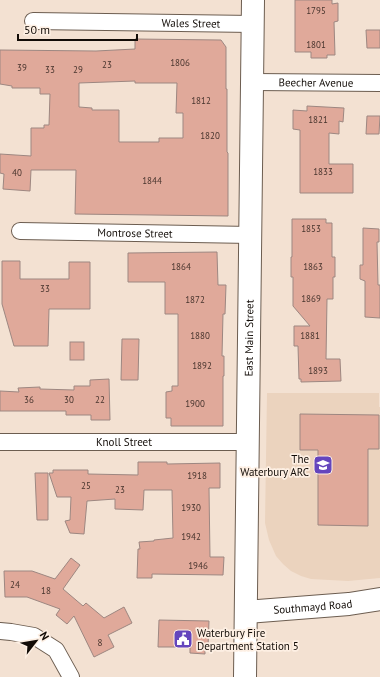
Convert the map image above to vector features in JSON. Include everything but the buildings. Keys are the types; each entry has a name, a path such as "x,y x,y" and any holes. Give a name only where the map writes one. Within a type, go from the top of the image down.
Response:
{"main road":[{"name":"East Main Street","path":"246,677 254,0"},
{"name":"Southmayd Road","path":"246,612 342,605 380,599"}],"street":[{"name":"Wales Street","path":"33,21 253,24"},
{"name":"Beecher Avenue","path":"252,82 380,83"},
{"name":"Montrose Street","path":"20,231 251,235"},
{"name":"Knoll Street","path":"0,442 248,442"},
{"path":"0,631 34,636 56,650 71,677"}],"shaded area":[{"name":"The Waterbury ARC","path":"267,393 379,393 380,578 348,581 311,579 291,571 276,556 269,540 265,523"}],"place":[{"name":"The Waterbury ARC","path":"323,465"},
{"name":"Waterbury Fire Department Station 5","path":"183,639"}]}
